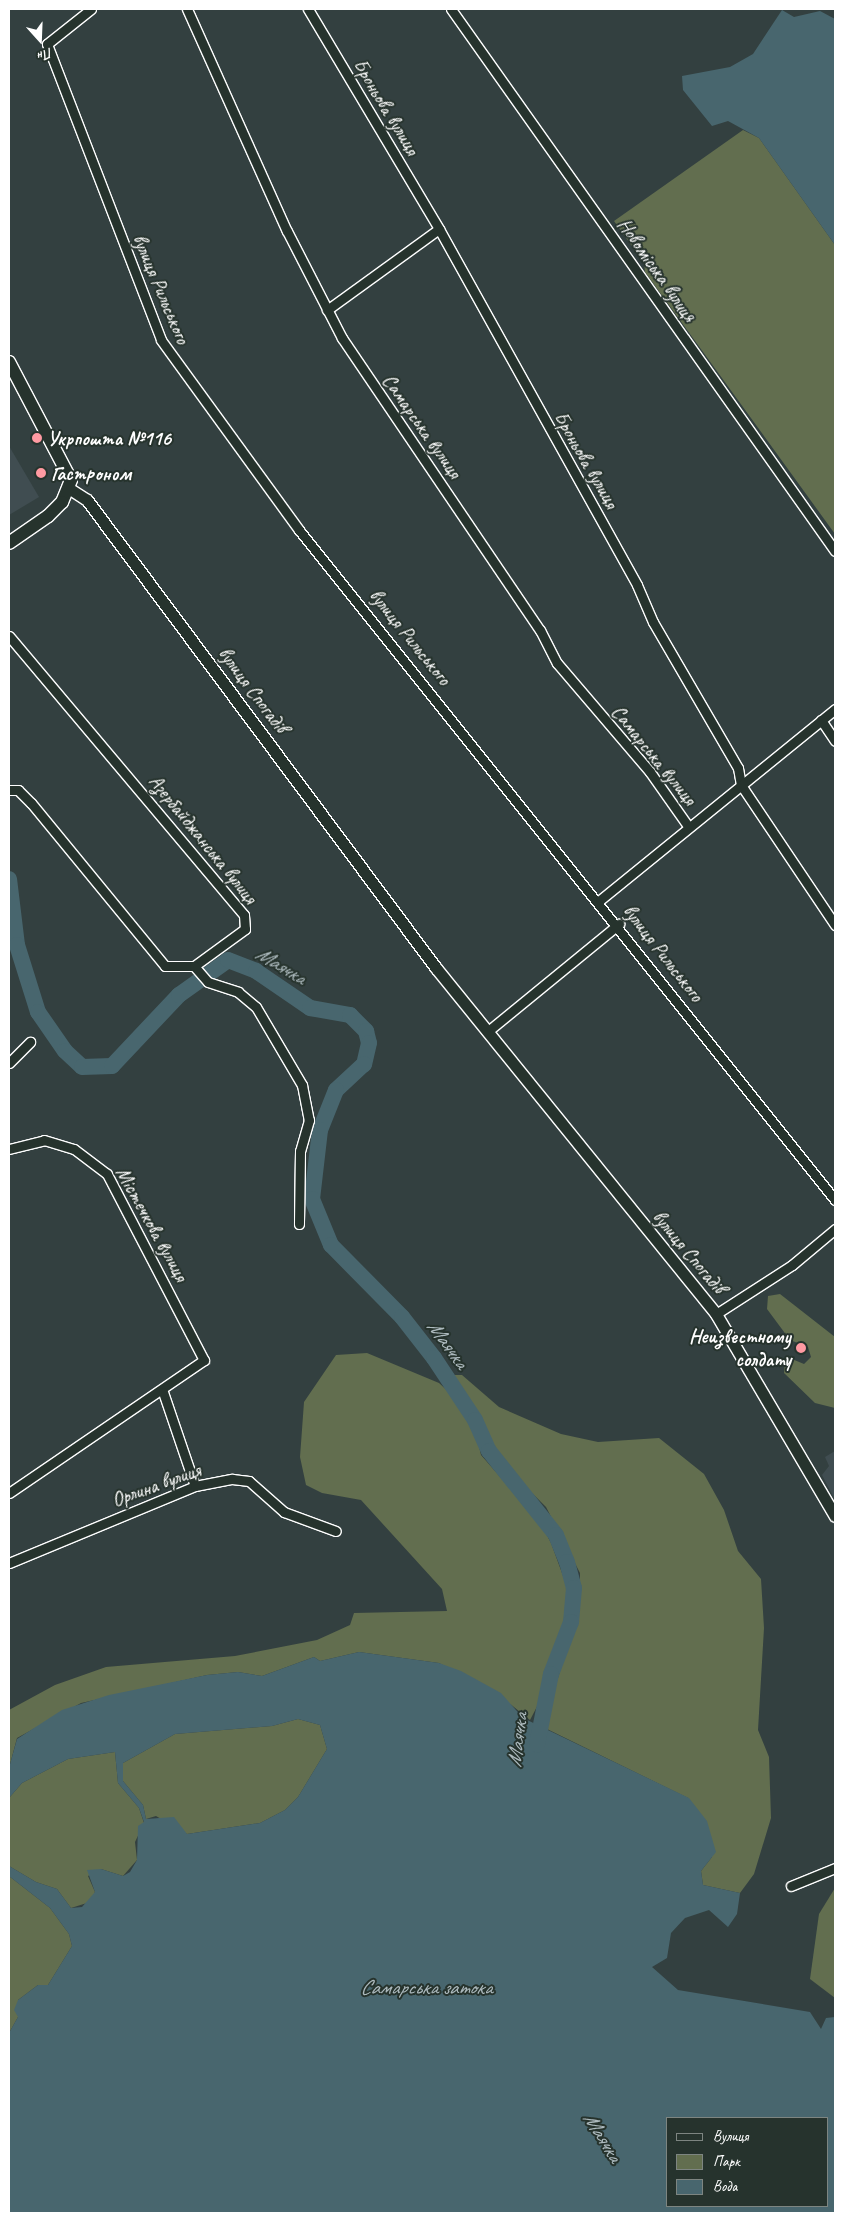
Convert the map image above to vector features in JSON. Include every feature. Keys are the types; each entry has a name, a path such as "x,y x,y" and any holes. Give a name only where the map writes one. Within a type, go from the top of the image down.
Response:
{"main road":[{"path":"9,362 68,472 70,489 48,516 9,543"}],"street":[{"name":"вулиця Рильського","path":"91,9 47,44 169,352 299,530 600,900 835,1200"},
{"name":"Самарська вулиця","path":"187,9 327,310 378,393 540,630 557,663 650,772 688,826"},
{"name":"Броньова вулиця","path":"308,9 440,229 637,585 653,622 738,768 741,785 835,925"},
{"name":"Новоміська вулиця","path":"451,9 835,551"},
{"path":"327,310 440,229"},
{"name":"вулиця Спогадів","path":"70,489 87,500 487,1032 716,1314 835,1516"},
{"name":"Азербайджанська вулиця","path":"9,636 244,915 245,929 196,969"},
{"path":"600,900 688,826 835,709"},
{"path":"821,720 835,741"},
{"path":"9,790 18,790 32,803 165,966 196,969 208,982 238,992 256,1007 302,1086 309,1120 300,1151 298,1224"},
{"path":"487,1032 618,924"},
{"path":"9,1064 30,1042"},
{"name":"Містечкова вулиця","path":"9,1149 44,1140 74,1149 107,1174 204,1360 163,1392"},
{"path":"716,1314 792,1265 835,1229"},
{"path":"9,1493 163,1392 195,1486"},
{"name":"Орлина вулиця","path":"9,1563 195,1486 249,1480 284,1512 336,1531"},
{"path":"791,1886 835,1868"}],"shaded area":[{"path":"9,446 39,497 9,515"},
{"path":"835,1451 835,1500 822,1475 829,1466 825,1457"}],"green space":[{"path":"743,130 759,138 835,245 835,534 645,272 644,263 614,221"},
{"path":"780,1294 835,1337 835,1408 815,1403 784,1373 785,1363 792,1359 804,1364 811,1357 808,1347 790,1340 767,1309 768,1296"},
{"path":"367,1353 439,1383 452,1395 475,1429 481,1455 541,1524 551,1543 566,1584 569,1608 542,1697 530,1720 504,1699 439,1663 359,1652 320,1661 314,1657 262,1676 238,1672 207,1675 81,1703 17,1738 9,1768 9,1710 55,1685 106,1667 235,1656 317,1640 350,1625 354,1613 447,1611 442,1589 361,1500 322,1493 306,1485 300,1457 304,1402 336,1355"},
{"path":"452,1375 462,1375 499,1407 561,1434 598,1442 659,1438 704,1474 724,1510 738,1551 761,1579 764,1628 758,1730 769,1757 771,1818 754,1874 740,1893 703,1885 701,1871 712,1857 688,1798 547,1729 548,1709 580,1609 580,1573 546,1507 507,1468"},
{"path":"298,1719 320,1725 327,1749 298,1797 285,1810 260,1823 187,1834 156,1816 146,1819 143,1805 123,1781 123,1763 175,1734 272,1726"},
{"path":"115,1752 118,1783 139,1808 144,1823 135,1842 137,1860 123,1876 101,1869 88,1876 95,1892 90,1902 71,1908 57,1889 36,1882 9,1866 9,1798 22,1783 68,1759"},
{"path":"9,1876 50,1908 69,1934 72,1946 48,1985 38,1985 18,2000 18,2017 9,2033"},
{"path":"835,1888 835,1998 810,1979 819,1914"}],"water":[{"path":"782,10 794,17 820,11 835,19 835,245 759,138 728,121 712,126 683,90 682,76 730,67 753,54"},
{"name":"Самарська затока","path":"359,1652 439,1663 461,1671 501,1693 523,1718 689,1798 707,1821 716,1852 701,1871 703,1885 740,1893 737,1914 728,1927 709,1910 685,1918 671,1933 667,1958 652,1967 678,1990 810,2012 821,2029 826,2018 835,2017 835,2213 9,2213 9,2033 18,2017 14,2010 18,2000 38,1985 48,1985 72,1946 69,1934 50,1908 9,1876 9,1866 36,1882 57,1889 71,1908 82,1907 95,1892 87,1870 101,1869 123,1876 130,1872 137,1860 138,1826 144,1822 139,1808 118,1783 115,1752 68,1759 22,1783 9,1798 9,1768 17,1739 62,1710 109,1695 207,1675 238,1672 262,1676 314,1657 320,1661","holes":["298,1719 320,1725 327,1749 298,1797 285,1810 260,1823 187,1834 174,1817 146,1819 143,1805 123,1781 123,1763 175,1734 272,1726"]}],"waterway":[{"name":"Маячка","path":"9,879 17,945 38,1012 65,1051 82,1067 112,1066 179,995 228,960 256,971 310,1008 350,1015 366,1031 369,1043 364,1064 336,1090 320,1130 312,1199 331,1245 402,1317 434,1358 475,1420 489,1451 556,1535 567,1562 574,1588 571,1622 551,1674 537,1745"}],"place":[{"name":"Укрпошта №116","path":"37,438"},
{"name":"Гастроном","path":"41,473"},
{"name":"Неизвестному солдату","path":"801,1348"}]}
